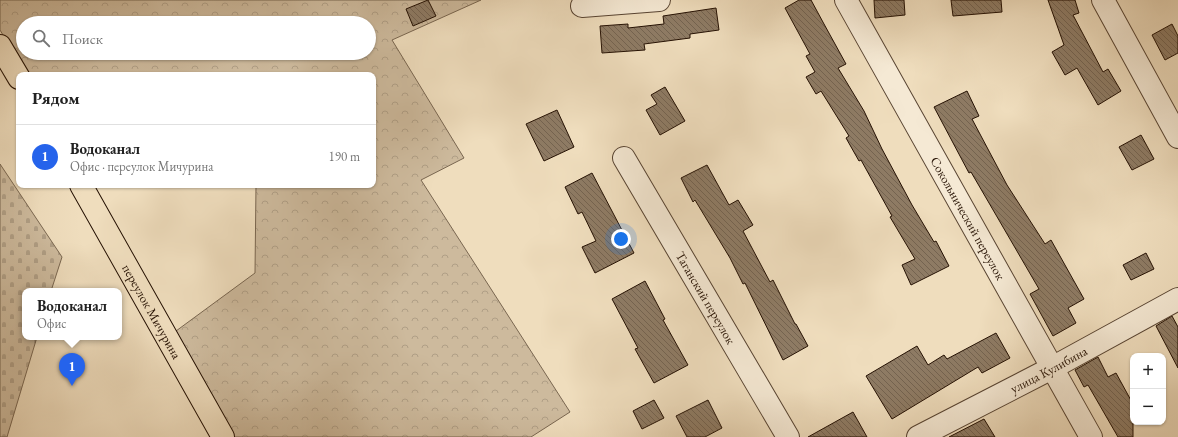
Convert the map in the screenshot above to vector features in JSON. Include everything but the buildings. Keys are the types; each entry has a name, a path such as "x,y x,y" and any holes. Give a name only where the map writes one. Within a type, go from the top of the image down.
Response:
{"main road":[{"path":"0,46 16,73"},
{"name":"переулок Мичурина","path":"83,188 223,437"}],"street":[{"path":"582,6 659,0"},
{"name":"Сокольнический переулок","path":"846,0 1091,437"},
{"path":"1103,0 1178,138"},
{"name":"Таганский переулок","path":"624,158 788,437"},
{"name":"улица Кулибина","path":"918,437 1052,368 1178,299"}],"green space":[{"path":"0,0 481,0 392,40 464,158 421,180 570,412 531,437 234,437 176,331 255,273 256,188 376,188 376,72 25,72 18,60 376,60 376,16 16,16 16,57 0,30"},
{"path":"0,164 62,257 52,288 22,288 22,340 36,340 7,437 0,437"}],"place":[{"name":"Водоканал","path":"72,386"}]}
